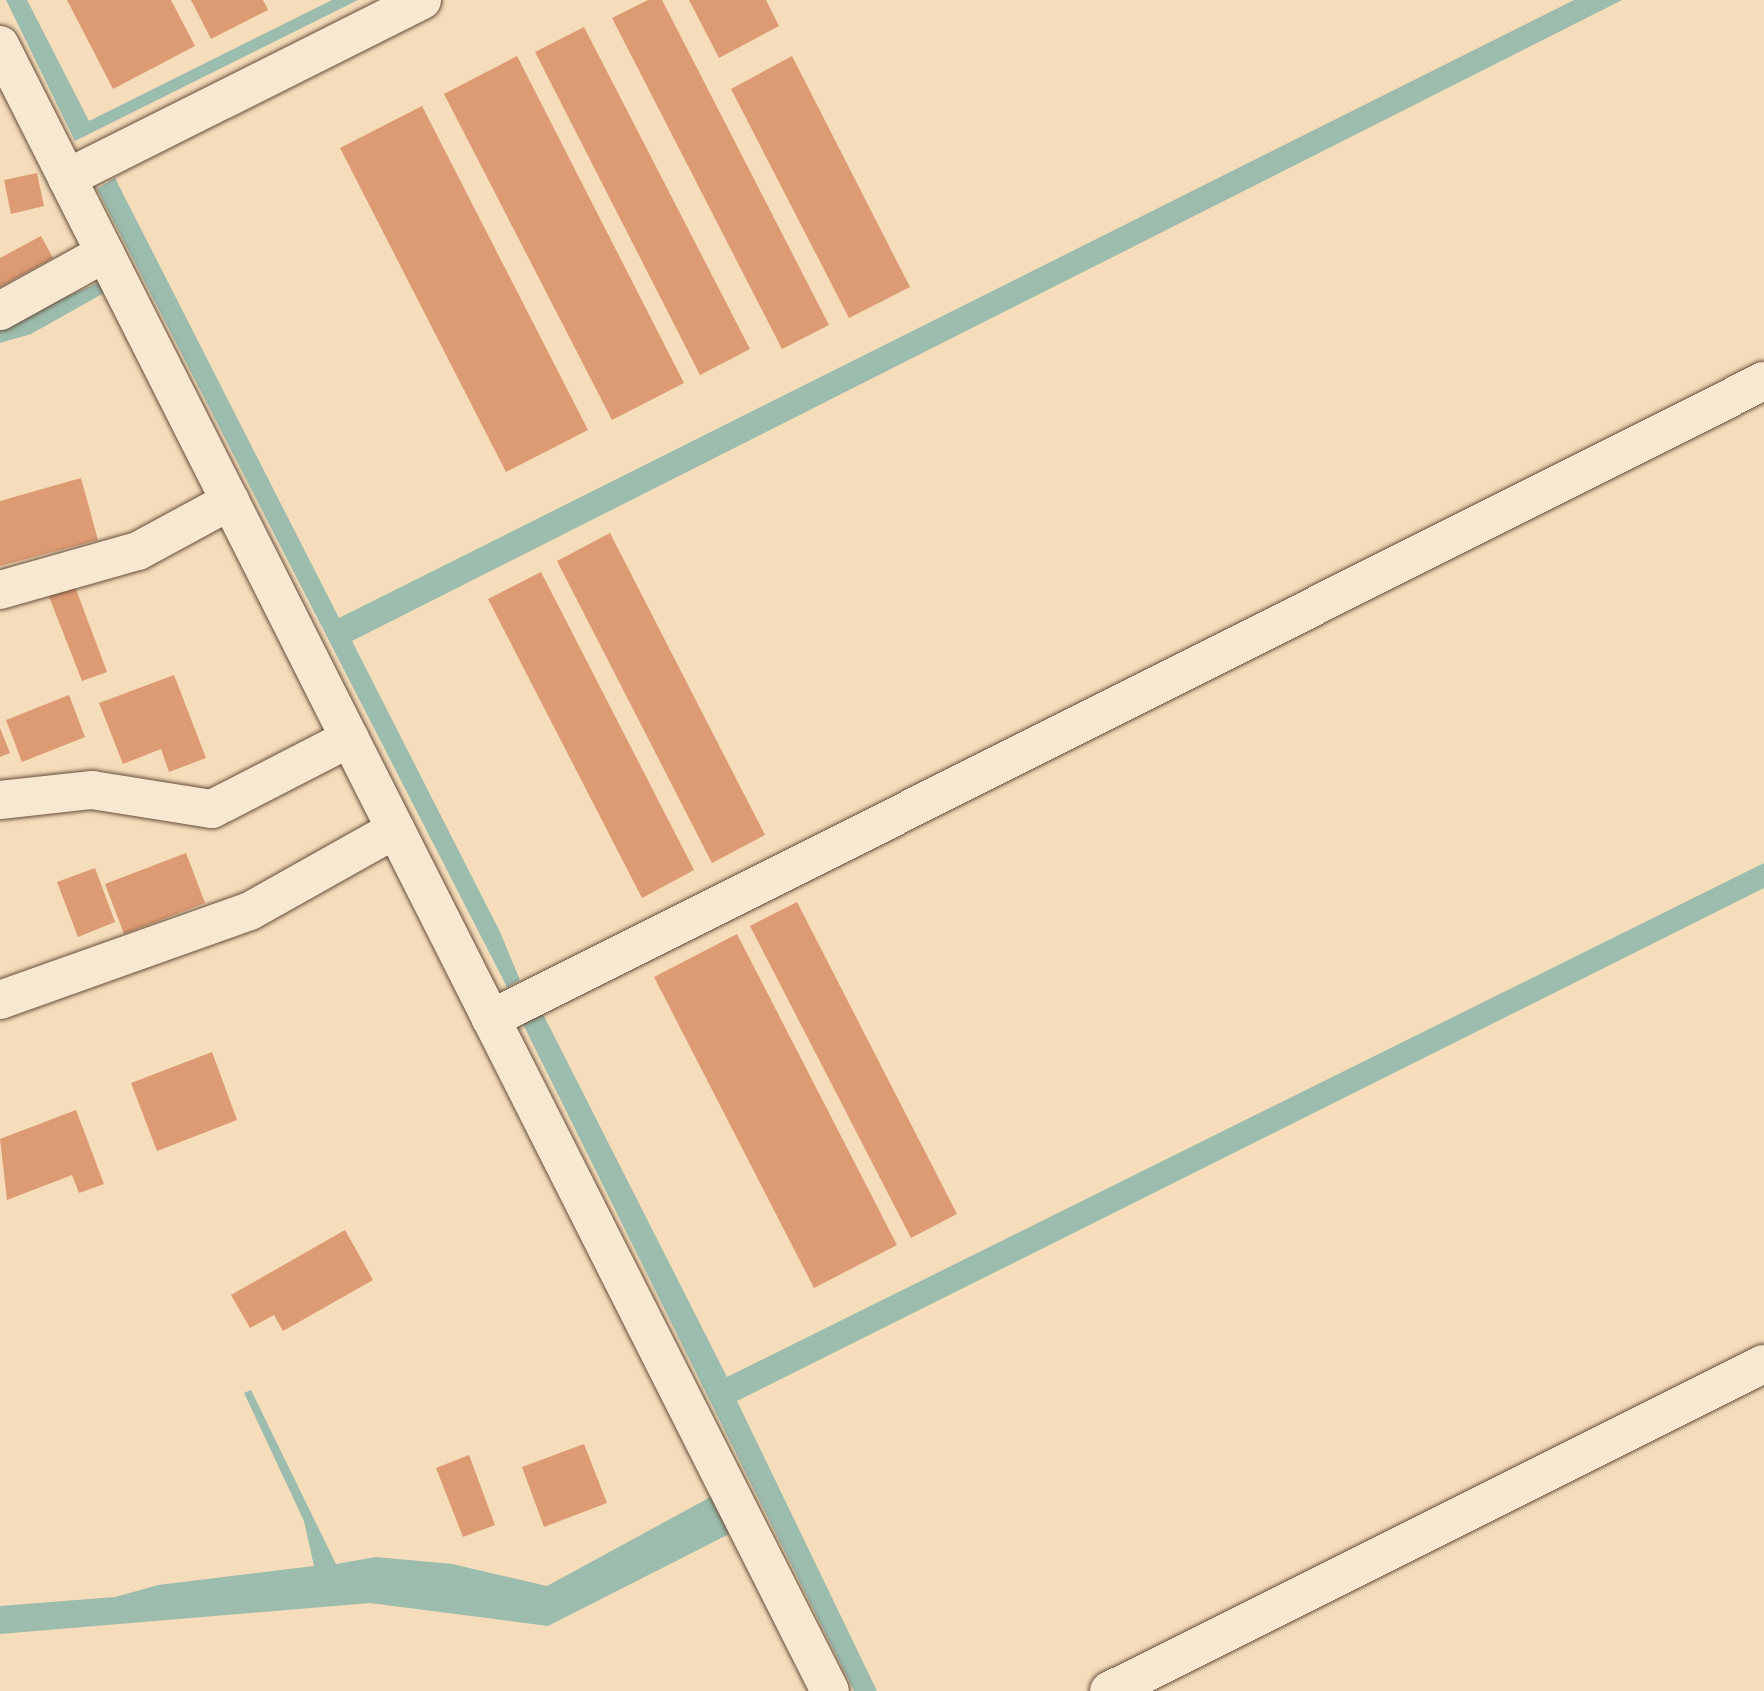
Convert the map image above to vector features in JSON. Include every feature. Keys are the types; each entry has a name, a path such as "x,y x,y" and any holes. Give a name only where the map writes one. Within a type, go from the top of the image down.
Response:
{"street":[{"path":"67,178 422,0"},
{"path":"0,45 830,1691"},
{"path":"0,311 105,253"},
{"path":"491,1019 1764,381"},
{"path":"0,590 138,551 230,501"},
{"path":"0,800 92,790 212,810 350,738"},
{"path":"0,1000 250,911 396,830"},
{"path":"1109,1691 1764,1364"}],"shaded area":[{"path":"6,0 27,0 89,121 332,0 358,0 75,141"},
{"path":"1574,0 1622,0 352,641 500,932 520,980 507,987 97,189 115,178 339,618"},
{"path":"105,280 111,289 31,334 0,343 0,325"},
{"path":"1764,863 1764,888 737,1401 877,1691 854,1691 521,1020 543,1014 727,1377"},
{"path":"251,1390 336,1564 376,1557 452,1564 547,1586 716,1494 735,1531 548,1626 370,1603 0,1634 0,1606 115,1597 158,1585 314,1566 304,1521 244,1393"}],"building":[{"path":"67,0 171,0 195,46 113,89"},
{"path":"191,0 263,0 268,10 211,39"},
{"path":"648,0 662,0 829,325 782,349 612,18"},
{"path":"689,0 766,0 779,26 719,58"},
{"path":"584,27 750,349 700,375 535,52"},
{"path":"517,56 684,383 612,420 444,94"},
{"path":"792,56 910,287 849,318 731,89"},
{"path":"422,106 588,430 506,472 340,148"},
{"path":"37,173 44,206 11,214 4,180"},
{"path":"41,236 53,258 0,287 0,258"},
{"path":"81,478 98,540 0,566 0,501"},
{"path":"610,533 765,835 712,863 557,561"},
{"path":"541,572 694,870 642,898 488,599"},
{"path":"74,584 107,672 82,681 48,594"},
{"path":"174,675 206,758 169,772 161,749 123,764 99,703"},
{"path":"69,695 85,737 22,762 6,720"},
{"path":"0,728 10,753 0,757"},
{"path":"186,853 205,903 124,934 105,884"},
{"path":"95,868 115,922 78,937 57,882"},
{"path":"797,902 957,1214 911,1238 750,926"},
{"path":"737,934 897,1245 814,1288 654,977"},
{"path":"212,1052 237,1120 157,1151 131,1083"},
{"path":"76,1110 104,1184 79,1193 72,1175 7,1200 0,1139"},
{"path":"345,1230 373,1280 283,1331 274,1315 250,1328 231,1295"},
{"path":"584,1444 607,1503 544,1527 522,1467"},
{"path":"469,1455 495,1525 463,1537 436,1468"}]}
